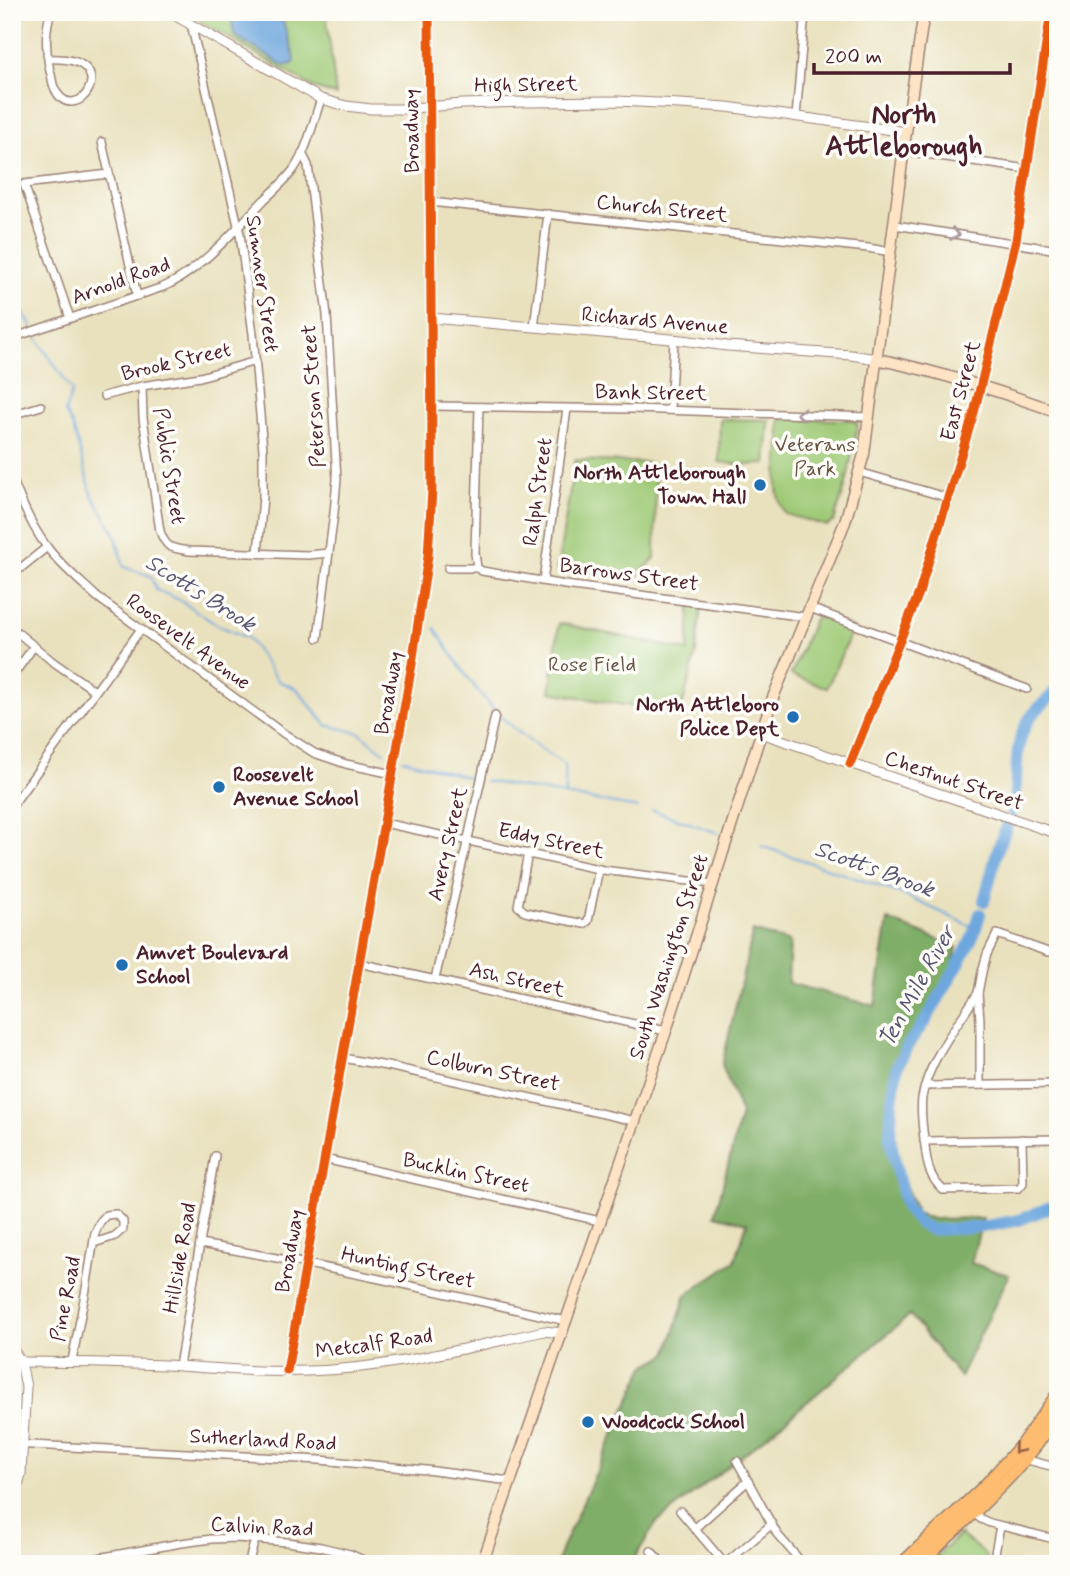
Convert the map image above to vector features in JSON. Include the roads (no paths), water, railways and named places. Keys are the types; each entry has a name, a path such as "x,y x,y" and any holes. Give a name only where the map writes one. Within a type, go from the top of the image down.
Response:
{"main road":[{"name":"South Washington Street","path":"482,1564 666,1031 761,733 845,522 864,454 924,12"},
{"path":"876,359 980,386 1058,412"},
{"path":"919,1564 1021,1446 1058,1394"},
{"path":"902,1564 1006,1482 1037,1444 1058,1412"}],"street":[{"path":"48,59 73,62 86,68 91,78 91,87 86,96 69,102 54,88 48,59 46,42 47,22 51,12"},
{"name":"High Street","path":"169,12 321,99 346,107 399,109 463,104 617,101 727,107 906,132"},
{"name":"Broadway","path":"287,1371 393,774 428,556 432,489 429,12"},
{"path":"796,117 805,12"},
{"name":"East Street","path":"850,764 919,593 970,427 1015,243 1051,12"},
{"name":"Sumner Street","path":"191,24 238,227 256,361 263,462 258,553"},
{"name":"Arnold Road","path":"12,338 183,278 238,227 293,170 307,142 321,99"},
{"path":"102,142 138,296"},
{"path":"905,151 1027,169"},
{"name":"Peterson Street","path":"302,153 308,165 327,315 337,479 318,638"},
{"path":"70,318 24,184 109,174"},
{"name":"Church Street","path":"430,202 891,252"},
{"path":"534,327 548,214"},
{"path":"895,225 1058,250"},
{"name":"Richards Avenue","path":"431,318 876,359"},
{"path":"670,410 674,340"},
{"name":"Brook Street","path":"104,396 142,386 200,377 256,361"},
{"name":"Public Street","path":"142,386 143,418 160,531 164,542 170,548 189,551 258,553"},
{"path":"12,415 41,406"},
{"name":"Bank Street","path":"432,406 869,417"},
{"path":"477,568 475,554 479,407"},
{"name":"Ralph Street","path":"543,581 567,409"},
{"path":"859,471 949,498"},
{"name":"Roosevelt Avenue","path":"12,478 22,503 47,547 97,597 314,753 346,764 393,774"},
{"path":"12,575 47,547"},
{"path":"258,553 329,554"},
{"name":"Barrows Street","path":"448,568 477,568 481,571 543,581 808,612 900,640 1027,689"},
{"path":"12,628 52,661 95,691"},
{"path":"13,803 141,629"},
{"path":"12,677 34,646"},
{"name":"Avery Street","path":"435,979 495,716"},
{"name":"Chestnut Street","path":"761,733 1058,834"},
{"name":"Eddy Street","path":"384,823 599,869 713,884"},
{"path":"528,853 517,906 525,912 584,924 588,921 599,869"},
{"path":"980,1085 978,993 982,972 997,934 1048,952 1058,951"},
{"name":"Ash Street","path":"359,963 666,1031"},
{"path":"978,993 936,1059 922,1096 924,1141 934,1182 943,1190 956,1191 1019,1188 1023,1183 1022,1139"},
{"name":"Colburn Street","path":"343,1058 635,1121"},
{"path":"925,1086 1058,1084"},
{"path":"924,1141 1058,1139"},
{"name":"Hillside Road","path":"179,1366 215,1156"},
{"name":"Bucklin Street","path":"324,1159 600,1220"},
{"name":"Pine Road","path":"72,1361 95,1233 106,1215 116,1214 123,1221 123,1229 115,1236 94,1243"},
{"name":"Hunting Street","path":"200,1244 305,1263 566,1321"},
{"name":"Metcalf Road","path":"22,1362 72,1361 310,1371 423,1357 544,1331 562,1333"},
{"path":"12,1348 22,1362 26,1387 21,1474 12,1506"},
{"name":"Sutherland Road","path":"12,1444 320,1460 510,1481"},
{"path":"1024,1460 1058,1468"},
{"path":"737,1461 777,1535 803,1564"},
{"path":"694,1530 748,1481"},
{"path":"970,1508 981,1519 1000,1526 1058,1540"},
{"path":"680,1511 725,1564 772,1524"},
{"path":"997,1564 995,1553 1000,1526"},
{"name":"Calvin Road","path":"65,1564 212,1539 255,1540 321,1547 350,1554 372,1564"},
{"path":"248,1564 255,1540"},
{"path":"651,1551 663,1564"}],"water":[{"path":"231,12 280,12 295,60 293,64 284,66 234,35"}],"waterway":[{"name":"Scotts Brook","path":"12,295 32,326"},
{"name":"Scotts Brook","path":"36,337 72,391 65,412 73,427 92,495 115,534 124,567 151,576 156,590 178,599 217,625 248,638 278,681 297,689 326,725 360,733 384,752"},
{"path":"435,628 492,707 522,735 565,765 565,794"},
{"name":"Ten Mile River","path":"1012,812 1019,742 1023,731 1031,716 1058,688"},
{"name":"Scotts Brook","path":"402,759 470,778"},
{"name":"Scotts Brook","path":"485,781 638,808"},
{"name":"Scotts Brook","path":"652,810 718,833"},
{"name":"Ten Mile River","path":"984,901 1007,826"},
{"name":"Scotts Brook","path":"761,846 902,894 975,928"},
{"name":"Ten Mile River","path":"980,914 963,956 897,1067 890,1138 906,1208 920,1224 932,1230 982,1227 1019,1220 1058,1204"}],"place":[{"name":"North Attleborough Town Hall","path":"760,485"},
{"name":"North Attleboro Police Dept","path":"793,717"},
{"name":"Roosevelt Avenue School","path":"219,787"},
{"name":"Amvet Boulevard School","path":"122,965"},
{"name":"Woodcock School","path":"588,1422"}],"district":[{"name":"North Attleborough","path":"904,131"}],"park label":[{"name":"Veterans Park","path":"815,457"},
{"name":"Rose Field","path":"592,665"}]}
